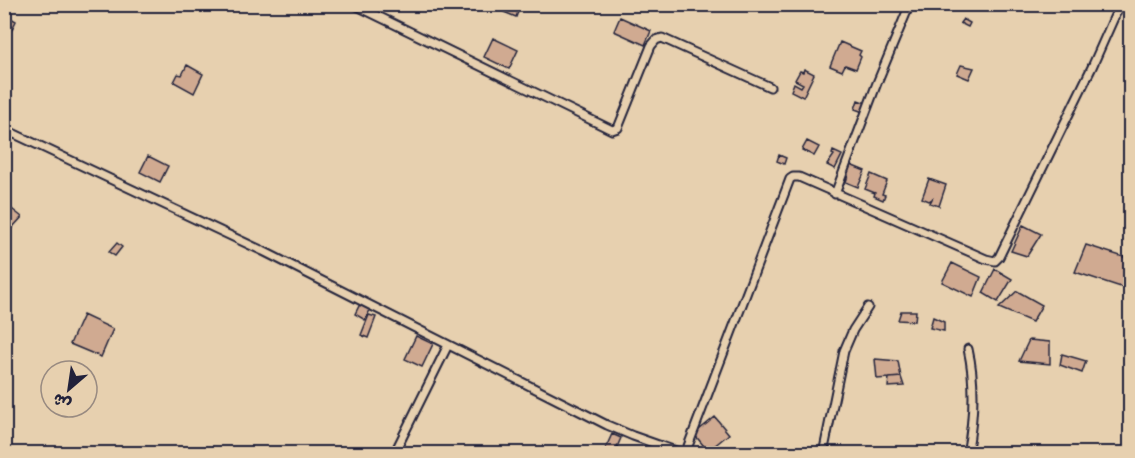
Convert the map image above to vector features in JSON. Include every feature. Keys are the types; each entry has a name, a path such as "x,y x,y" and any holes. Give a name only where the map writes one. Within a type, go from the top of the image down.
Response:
{"street":[{"path":"353,4 612,130 618,128 651,45 662,38 770,87"},
{"path":"835,194 910,4"},
{"path":"4,129 273,256 624,432 684,453 788,182 793,177 799,177 995,261 1092,67 1120,4"},
{"path":"823,453 844,351 853,330 868,307"},
{"path":"394,453 448,345"},
{"path":"967,453 974,391 968,349"}],"building":[{"path":"506,7 518,12 516,17 504,12"},
{"path":"9,17 16,21 9,35 4,33 4,25"},
{"path":"620,17 651,31 645,45 614,31"},
{"path":"963,19 970,23 968,27 960,23"},
{"path":"493,38 518,50 509,69 484,57"},
{"path":"4,42 10,45 4,55"},
{"path":"840,42 861,51 856,69 845,65 842,71 830,66"},
{"path":"187,65 203,74 194,93 174,82 178,74 182,75"},
{"path":"961,65 974,68 969,79 957,74"},
{"path":"804,69 814,74 803,97 791,91 794,83 801,87 803,84 795,80 800,71 803,72"},
{"path":"858,100 866,103 863,112 855,109"},
{"path":"807,141 819,147 814,156 802,150"},
{"path":"833,151 842,155 835,169 827,165 834,155"},
{"path":"779,155 786,158 784,164 777,161"},
{"path":"148,156 168,166 160,182 140,172"},
{"path":"848,164 865,171 858,187 846,182 848,175 844,174"},
{"path":"871,174 887,181 882,194 885,195 883,200 874,196 875,193 865,189"},
{"path":"929,179 946,185 939,206 930,203 932,199 929,201 922,198"},
{"path":"8,206 22,217 12,228 4,222 4,210"},
{"path":"1023,225 1041,234 1027,256 1011,251"},
{"path":"117,243 122,247 115,256 109,252"},
{"path":"1086,245 1130,259 1130,290 1075,272"},
{"path":"952,263 981,277 973,297 942,282"},
{"path":"995,269 1012,279 998,302 983,293"},
{"path":"1017,291 1042,305 1032,322 999,308"},
{"path":"360,304 370,310 365,320 355,314"},
{"path":"901,311 916,311 915,321 898,320"},
{"path":"83,315 113,329 101,357 70,344"},
{"path":"369,315 376,317 368,338 361,335"},
{"path":"933,317 944,322 944,331 930,328"},
{"path":"416,336 433,344 422,367 405,359"},
{"path":"1029,340 1050,342 1050,364 1019,361"},
{"path":"1062,354 1086,361 1082,373 1060,365"},
{"path":"875,359 898,361 901,377 877,379"},
{"path":"901,377 904,386 888,387 889,378"},
{"path":"715,417 729,434 708,451 694,434"},
{"path":"612,434 621,438 614,454 603,454"}]}
